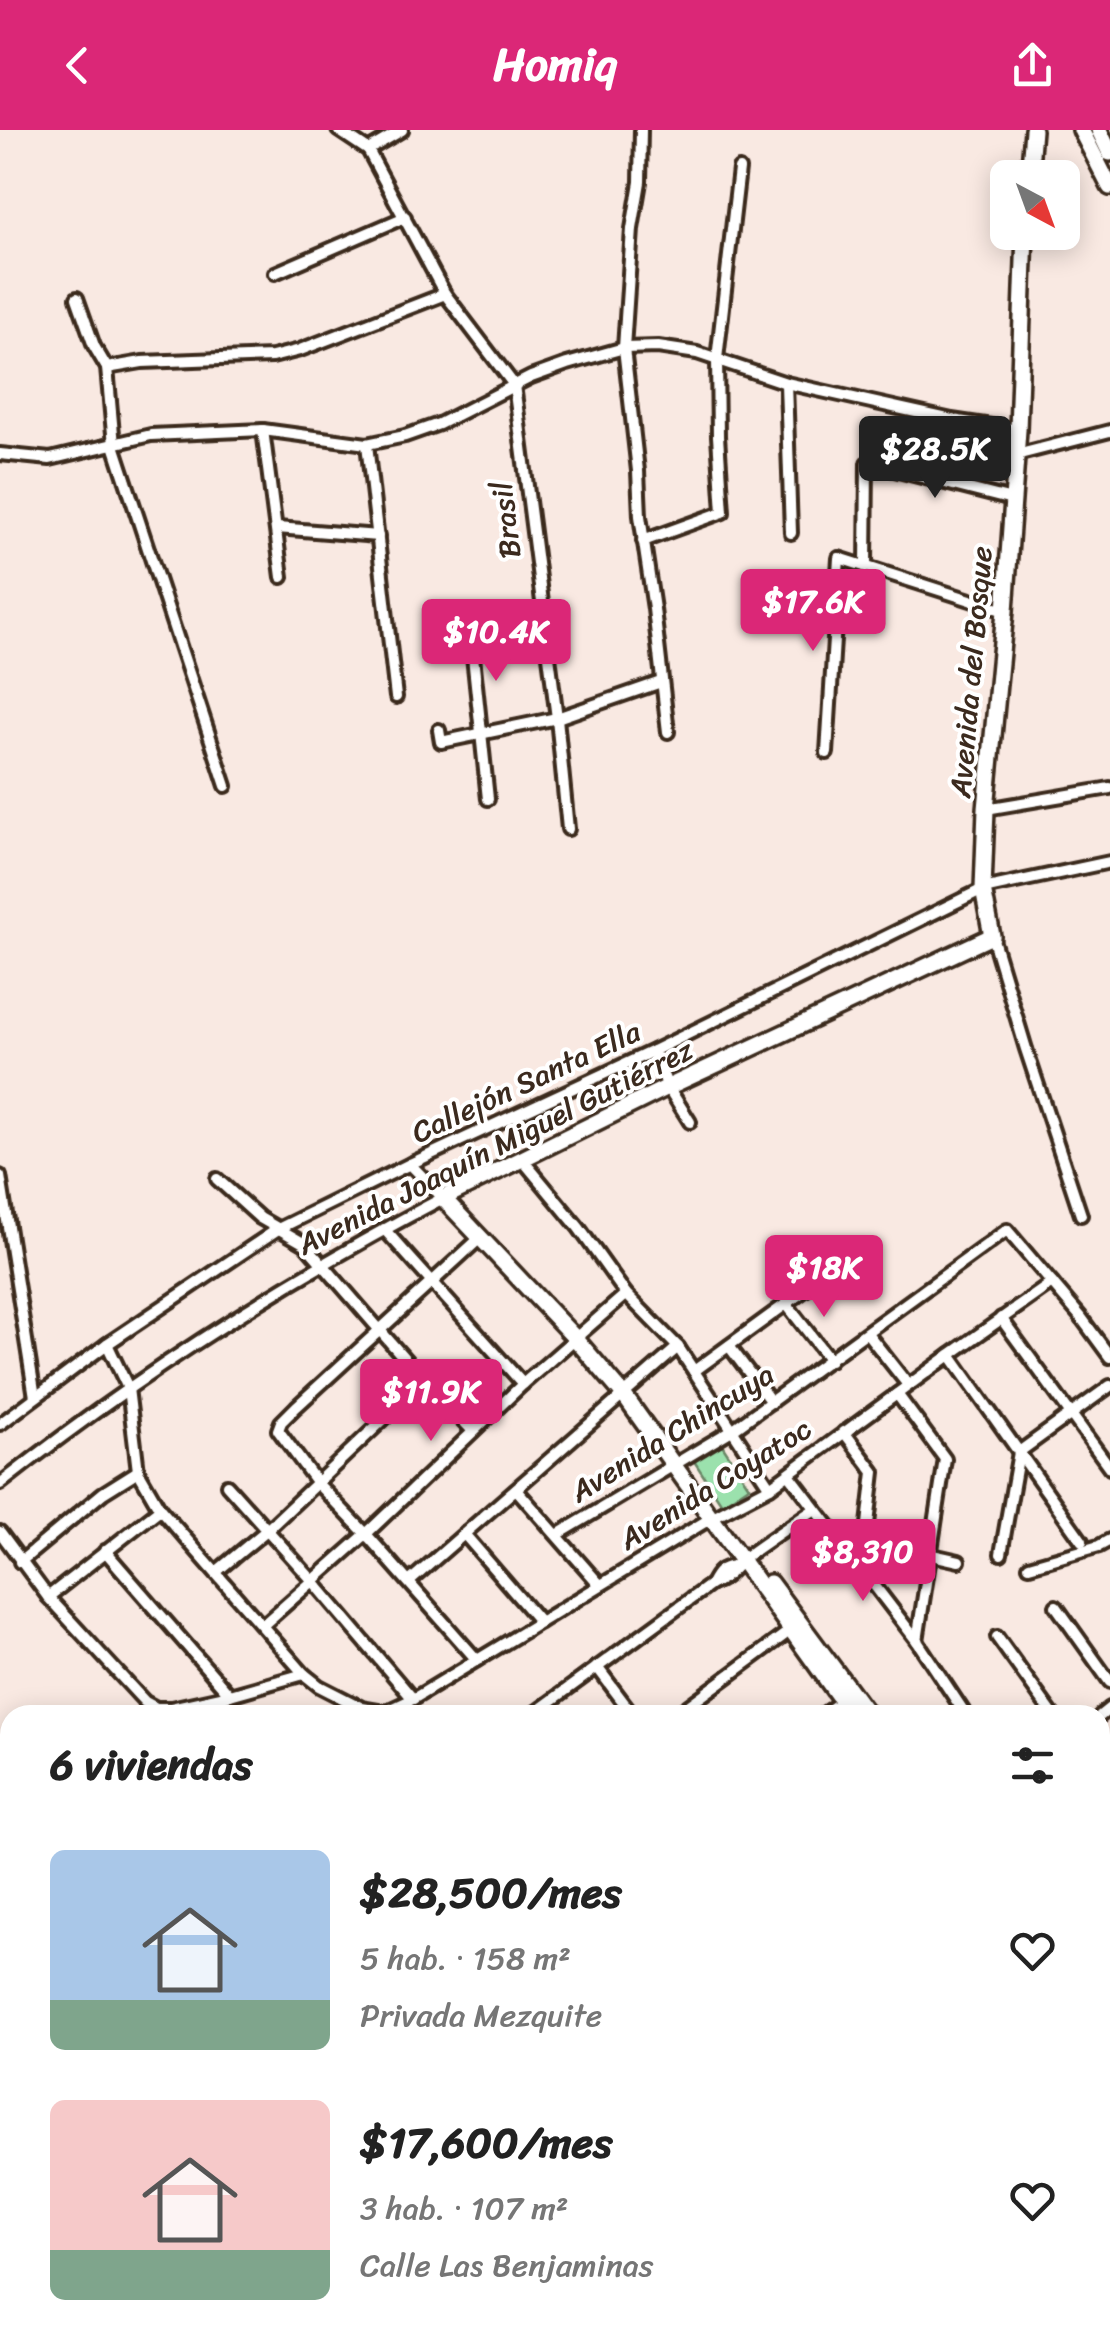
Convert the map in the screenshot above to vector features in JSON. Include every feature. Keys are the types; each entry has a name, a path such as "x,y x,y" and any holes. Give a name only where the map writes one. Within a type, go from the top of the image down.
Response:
{"street":[{"path":"338,130 368,150 445,294 514,385"},
{"path":"368,150 402,130"},
{"path":"641,130 640,182 632,230 624,348 643,541 668,732"},
{"path":"1030,160 1033,130"},
{"path":"1081,130 1110,187"},
{"path":"1099,130 1110,152"},
{"path":"643,541 723,512 717,359 739,169"},
{"path":"275,273 404,217"},
{"name":"Avenida del Bosque","path":"992,936 983,890 986,809 1018,430 1024,250"},
{"path":"108,368 142,362 272,357 300,350 445,294"},
{"path":"77,298 94,346 108,368 114,445 226,786"},
{"path":"0,454 50,459 170,432 263,430 367,444 439,424 514,385 567,364 624,348 658,347 717,359 786,382 952,420 1018,430"},
{"path":"786,382 790,533"},
{"name":"Brasil","path":"514,385 568,829"},
{"path":"263,430 282,576"},
{"path":"1016,455 1110,431"},
{"path":"367,444 396,697"},
{"path":"866,568 867,462 1012,500"},
{"path":"277,528 378,536"},
{"path":"827,753 839,558 1005,611"},
{"path":"472,637 488,800"},
{"path":"439,730 441,742 556,718 661,682"},
{"path":"986,809 1110,788"},
{"name":"Callejón Santa Ella","path":"0,1424 107,1344 278,1229 983,890 1110,862"},
{"path":"992,936 1081,1214"},
{"name":"Avenida Joaquín Miguel Gutiérrez","path":"0,1484 128,1388 321,1264 384,1229 521,1158 992,936"},
{"path":"653,1051 668,1088 690,1122"},
{"path":"521,1158 579,1228 626,1294 678,1346 770,1488"},
{"path":"410,1164 623,1394 740,1558 856,1705"},
{"path":"0,1176 35,1397"},
{"path":"217,1179 260,1218 305,1244 424,1381 473,1431"},
{"path":"384,1229 523,1384"},
{"name":"Avenida Chincuya","path":"557,1535 732,1430 1007,1230 1052,1283"},
{"path":"477,1660 317,1482 278,1430 281,1422 480,1238"},
{"path":"694,1370 856,1254"},
{"path":"1052,1283 1110,1357"},
{"name":"Avenida Coyatoc","path":"402,1705 713,1518 770,1488 1052,1283"},
{"path":"263,1625 626,1294"},
{"path":"787,1305 830,1360"},
{"path":"1001,1318 1110,1468"},
{"path":"867,1333 908,1385"},
{"path":"107,1344 128,1388 138,1472 160,1509 304,1674 348,1705"},
{"path":"409,1582 678,1346"},
{"path":"730,1346 771,1402"},
{"path":"950,1355 1082,1541"},
{"path":"216,1572 268,1529 424,1381"},
{"path":"1001,1554 1018,1452 1110,1386"},
{"path":"896,1394 945,1459 917,1640"},
{"path":"844,1432 874,1472 866,1542"},
{"path":"20,1562 103,1494 138,1472"},
{"path":"790,1474 917,1640 959,1705"},
{"path":"227,1485 413,1698"},
{"path":"516,1489 600,1585"},
{"path":"546,1705 711,1584 723,1568 815,1508"},
{"path":"48,1597 160,1509"},
{"path":"0,1532 48,1597 150,1705"},
{"path":"832,1533 959,1562"},
{"path":"465,1534 540,1622"},
{"path":"1029,1566 1110,1540"},
{"path":"105,1550 230,1695"},
{"path":"1056,1606 1110,1682"},
{"path":"690,1705 796,1627"},
{"path":"997,1637 1046,1705"},
{"path":"598,1667 626,1705"},
{"path":"184,1705 304,1674"},
{"path":"836,1705 847,1697"},
{"path":"847,1697 849,1705"}],"green space":[{"path":"721,1443 749,1486 722,1504 694,1461"}]}
